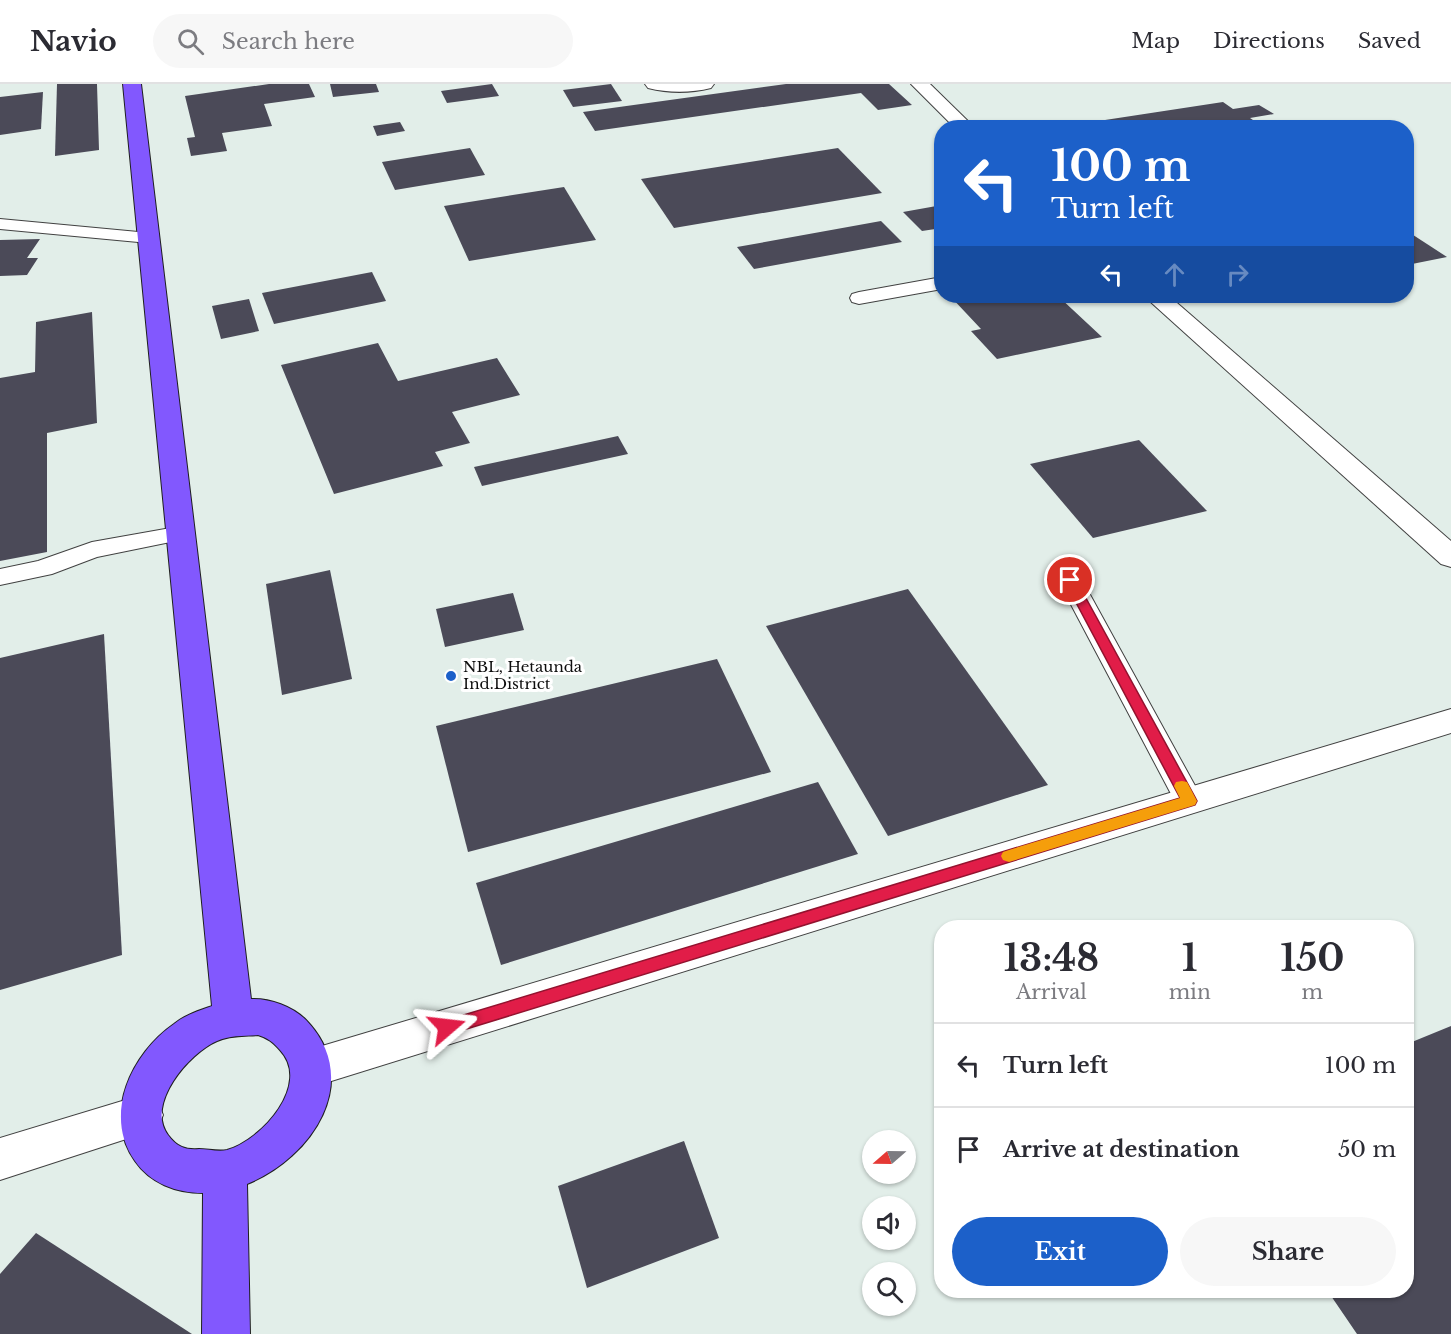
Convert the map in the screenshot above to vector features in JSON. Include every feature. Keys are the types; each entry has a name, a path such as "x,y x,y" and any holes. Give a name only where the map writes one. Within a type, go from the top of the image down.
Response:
{"highway":[{"path":"132,84 233,1018"},
{"path":"258,1017 282,1024 305,1046 312,1068 307,1104 291,1131 256,1160 225,1172 182,1171 159,1158 151,1148 141,1125 145,1088 160,1062 182,1040 205,1027 233,1018 258,1017"},
{"path":"225,1172 226,1334"}],"street":[{"path":"654,84 681,86 705,84"},
{"path":"920,84 958,120"},
{"path":"1164,303 1451,557"},
{"path":"312,1068 1451,721"},
{"path":"0,1159 142,1115"}],"lane":[{"path":"0,224 149,238"},
{"path":"859,298 934,284"},
{"path":"0,577 43,568 92,550 182,533"},
{"path":"1070,580 1189,801"}],"shaded area":[{"path":"0,84 1451,84 1451,1334 0,1334"}],"building":[{"path":"57,84 97,84 99,150 55,156"},
{"path":"269,84 309,84 315,97 264,104 272,126 222,133 227,151 191,156 187,138 195,137 185,96"},
{"path":"330,84 376,84 379,92 333,97"},
{"path":"492,84 499,96 447,103 441,91"},
{"path":"611,84 622,101 573,107 563,90"},
{"path":"786,84 889,84 912,105 878,110 861,93 595,131 583,112"},
{"path":"43,92 41,129 0,135 0,97"},
{"path":"1223,102 1233,109 1259,105 1274,114 1250,118 1253,120 1105,120"},
{"path":"400,122 405,131 377,136 373,126"},
{"path":"470,148 485,175 395,190 382,162"},
{"path":"838,148 882,193 674,228 641,179"},
{"path":"564,187 596,240 469,261 444,206"},
{"path":"934,206 934,229 922,231 903,212"},
{"path":"881,221 902,242 754,269 737,247"},
{"path":"1414,236 1447,257 1414,264"},
{"path":"40,239 27,258 38,258 27,275 0,276 0,240"},
{"path":"372,272 386,301 274,324 262,293"},
{"path":"249,299 259,331 221,339 212,306"},
{"path":"957,303 1066,303 1102,337 997,359 971,331 981,329"},
{"path":"92,312 97,423 47,433 47,552 0,561 0,378 35,372 36,322"},
{"path":"378,343 398,381 497,358 520,395 452,412 470,443 435,452 443,466 334,494 281,365"},
{"path":"618,436 628,454 482,486 474,467"},
{"path":"1139,440 1207,511 1093,538 1030,464"},
{"path":"330,570 352,679 282,695 266,584"},
{"path":"908,589 1048,785 888,836 766,626"},
{"path":"513,593 524,630 445,647 436,609"},
{"path":"104,634 122,955 0,990 0,658"},
{"path":"717,659 771,772 468,852 436,726"},
{"path":"818,782 858,854 501,965 476,883"},
{"path":"1451,1026 1451,1334 1357,1334 1332,1298 1414,1298 1414,1041"},
{"path":"684,1141 719,1238 587,1288 558,1186"},
{"path":"36,1233 192,1334 0,1334 0,1274"}],"slow traffic":[{"path":"1009,856 1189,801 1182,786"}],"place":[{"name":"NBL, Hetaunda Ind.District","path":"451,676"}],"route":[{"path":"447,1027 1189,801 1070,580"}]}
